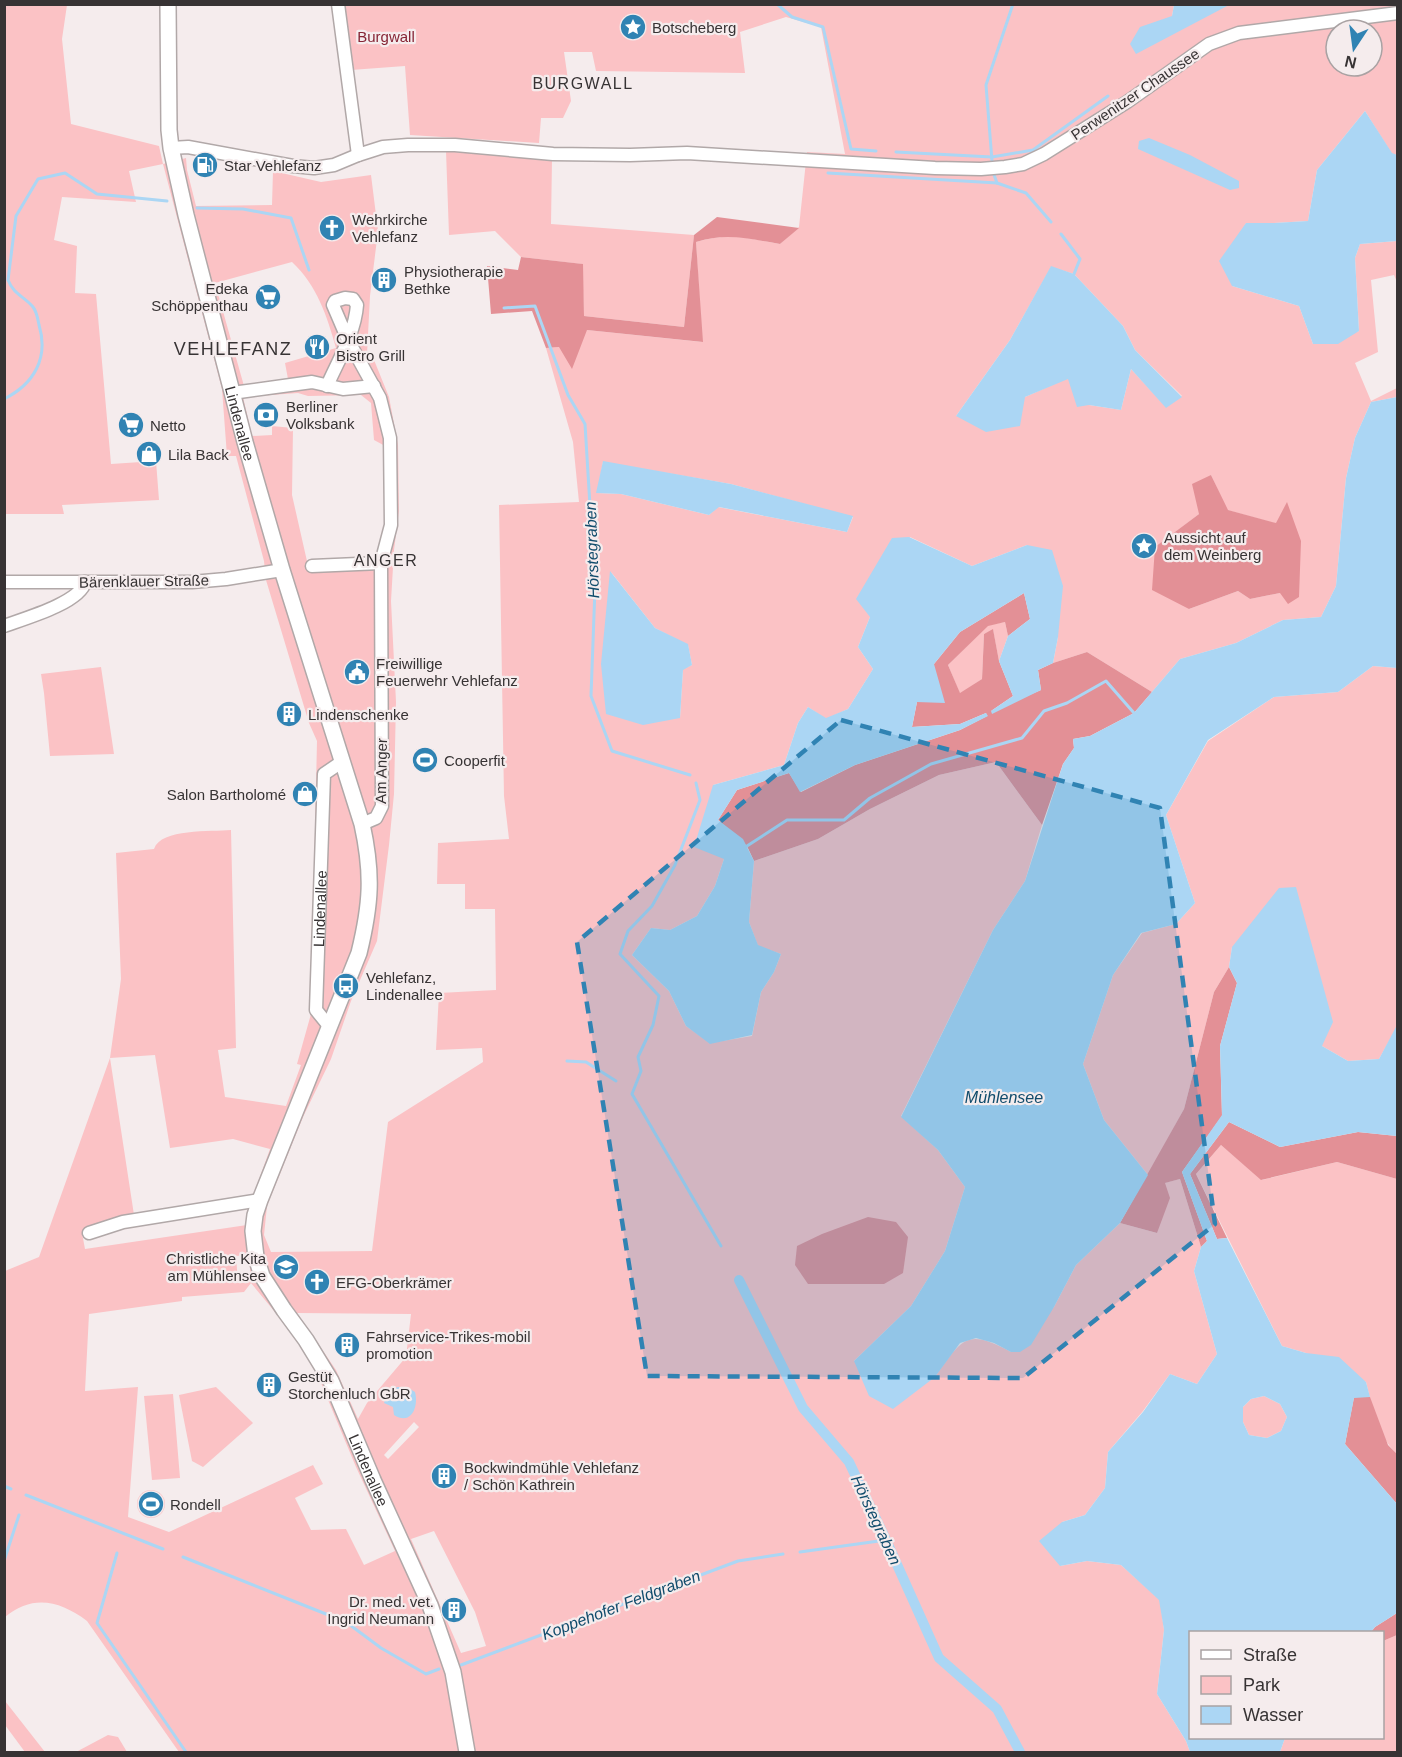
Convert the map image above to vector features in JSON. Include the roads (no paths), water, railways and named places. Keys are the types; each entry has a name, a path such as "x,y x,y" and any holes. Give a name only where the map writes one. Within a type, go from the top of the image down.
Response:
{"main road":[{"name":"Lindenallee","path":"168,4 169,130 186,215 232,393 282,570 343,761 369,855 370,888 367,919 359,954 260,1200 253,1231 256,1257 262,1276 331,1381 429,1605 453,1672 467,1752"}],"street":[{"path":"171,148 188,147 315,168 334,165 358,155 338,4"},
{"name":"Perwenitzer Chaussee","path":"358,155 391,147 455,145 553,154 699,154 981,170 1023,164 1044,154 1126,102 1209,44 1239,33 1398,13"},
{"name":"Am Anger","path":"327,386 348,340 380,398 390,438 391,525 381,563 382,806 376,818 362,824"},
{"path":"232,393 312,382 343,389 374,386"},
{"path":"312,566 381,563"},
{"name":"Bärenklauer Straße","path":"4,582 192,582 282,570"},
{"path":"4,626 61,604 75,596 83,588 84,582"},
{"name":"Lindenallee","path":"329,1026 316,1010 324,774 343,761"},
{"path":"89,1233 123,1222 260,1200"}],"water":[{"path":"1174,5 1229,5 1136,54 1130,44 1140,27 1172,16"},
{"path":"1365,111 1392,153 1397,155 1397,241 1360,244 1355,258 1359,331 1338,344 1313,344 1299,306 1232,286 1219,261 1246,223 1308,221 1317,170"},
{"path":"1149,138 1190,155 1239,181 1239,188 1230,190 1138,149 1139,141"},
{"path":"1051,266 1074,274 1123,326 1135,350 1182,397 1166,408 1131,369 1121,410 1089,405 1077,407 1068,379 1025,397 1020,426 986,432 956,416 1010,340"},
{"name":"Mühlensee","path":"1397,397 1397,668 1373,666 1338,692 1274,697 1208,740 1166,815 1195,903 1176,924 1141,933 1113,975 1083,1064 1104,1120 1148,1175 1120,1223 1076,1265 1031,1345 1020,1352 1011,1352 994,1343 976,1338 960,1343 935,1377 893,1409 869,1396 854,1361 911,1306 945,1251 965,1187 938,1150 901,1117 993,930 1025,881 1063,764 1074,748 1073,739 1090,736 1134,713 1180,659 1236,643 1283,620 1321,617 1336,586 1346,478 1355,438 1371,402"},
{"path":"603,461 731,484 853,516 847,532 719,507 709,515 621,494 596,493"},
{"path":"909,537 972,566 1027,545 1052,550 1063,586 1053,663 1038,670 1041,690 992,714 991,711 1013,696 999,661 1008,636 1030,619 1024,593 960,632 934,664 945,703 917,702 912,727 960,724 986,713 988,716 960,730 855,765 800,792 789,773 737,790 718,820 743,839 754,861 749,922 758,945 781,954 774,972 761,992 752,1035 710,1044 686,1026 669,991 632,955 651,928 670,930 697,916 715,886 724,859 694,847 713,785 784,765 798,723 808,707 826,718 848,709 873,669 858,647 870,617 856,599 892,538"},
{"path":"610,571 655,628 688,644 692,665 683,670 680,718 643,725 606,714 601,664"},
{"path":"1296,887 1333,1022 1322,1046 1348,1061 1379,1059 1397,1025 1397,1136 1358,1132 1280,1147 1229,1122 1190,1174 1217,1239 1227,1238 1282,1346 1306,1353 1339,1357 1366,1382 1370,1397 1354,1398 1345,1444 1397,1504 1397,1613 1372,1631 1189,1631 1189,1739 1285,1739 1280,1752 1190,1752 1186,1741 1157,1694 1164,1630 1159,1600 1121,1565 1087,1561 1060,1566 1039,1541 1062,1522 1085,1515 1105,1488 1108,1452 1143,1412 1170,1374 1197,1384 1217,1354 1194,1271 1201,1247 1207,1241 1182,1172 1222,1115 1220,1046 1237,983 1229,967 1232,947 1279,888","holes":["1264,1396 1280,1404 1287,1417 1281,1431 1267,1438 1249,1435 1243,1422 1243,1407 1251,1399"]},
{"path":"397,1387 407,1387 415,1392 415,1409 409,1417 400,1418 394,1415 393,1407 384,1403"}],"waterway":[{"path":"777,4 792,17 823,27 851,149 876,151"},
{"path":"992,161 986,85 1013,4"},
{"path":"896,152 992,157 1033,150 1108,96"},
{"path":"993,172 997,183"},
{"path":"4,399 15,393 31,378 40,359 42,348 42,337 35,311 30,303 13,289 8,280 16,216 38,179 65,173 97,194 167,201"},
{"path":"828,173 997,183 1026,193 1051,222"},
{"path":"197,208 243,209 291,218 309,270"},
{"path":"1061,234 1080,259 1074,274"},
{"name":"Hörstegraben","path":"504,308 535,306 568,395 585,424 595,588 591,696 612,751 690,775"},
{"path":"747,846 787,820 844,820 870,798 931,764 1022,738 1044,711 1067,703 1106,681 1134,713"},
{"name":"Hörstegraben","path":"696,783 700,800 675,865 652,906 628,931 620,954 659,996 653,1025 638,1057 641,1071 632,1094 721,1246"},
{"path":"567,1061 586,1062 616,1081"},
{"name":"Hörstegraben","path":"739,1280 803,1408 849,1462 939,1658 997,1709 1020,1752"},
{"name":"Koppehofer Feldgraben","path":"4,1486 11,1489"},
{"name":"Koppehofer Feldgraben","path":"26,1495 163,1549"},
{"path":"4,1561 19,1515"},
{"name":"Koppehofer Feldgraben","path":"800,1552 886,1540"},
{"path":"117,1553 97,1623 186,1752"},
{"name":"Koppehofer Feldgraben","path":"461,1665 738,1561 783,1554"},
{"name":"Koppehofer Feldgraben","path":"183,1557 346,1622 381,1648 426,1674 439,1669"}],"place":[{"name":"Botscheberg","path":"633,27"},
{"name":"Star Vehlefanz","path":"205,165"},
{"name":"Wehrkirche Vehlefanz","path":"332,228"},
{"name":"Physiotherapie Bethke","path":"384,280"},
{"name":"Edeka Schöppenthau","path":"268,297"},
{"name":"Orient Bistro Grill","path":"317,347"},
{"name":"Berliner Volksbank","path":"266,415"},
{"name":"Netto","path":"131,425"},
{"name":"Lila Back","path":"149,454"},
{"name":"Aussicht auf dem Weinberg","path":"1144,546"},
{"name":"Freiwillige Feuerwehr Vehlefanz","path":"357,672"},
{"name":"Lindenschenke","path":"289,714"},
{"name":"Cooperfit","path":"425,760"},
{"name":"Salon Bartholomé","path":"305,794"},
{"name":"Vehlefanz, Lindenallee","path":"346,986"},
{"name":"Christliche Kita am Mühlensee","path":"286,1267"},
{"name":"EFG-Oberkrämer","path":"317,1282"},
{"name":"Fahrservice-Trikes-mobil promotion","path":"347,1345"},
{"name":"Gestüt Storchenluch GbR","path":"269,1385"},
{"name":"Bockwindmühle Vehlefanz / Schön Kathrein","path":"444,1476"},
{"name":"Rondell","path":"151,1504"},
{"name":"Dr. med. vet. Ingrid Neumann","path":"454,1610"}],"district":[{"name":"BURGWALL","path":"583,83"},
{"name":"VEHLEFANZ","path":"233,349"},
{"name":"ANGER","path":"386,560"}],"park label":[{"name":"Burgwall","path":"386,36"}]}
